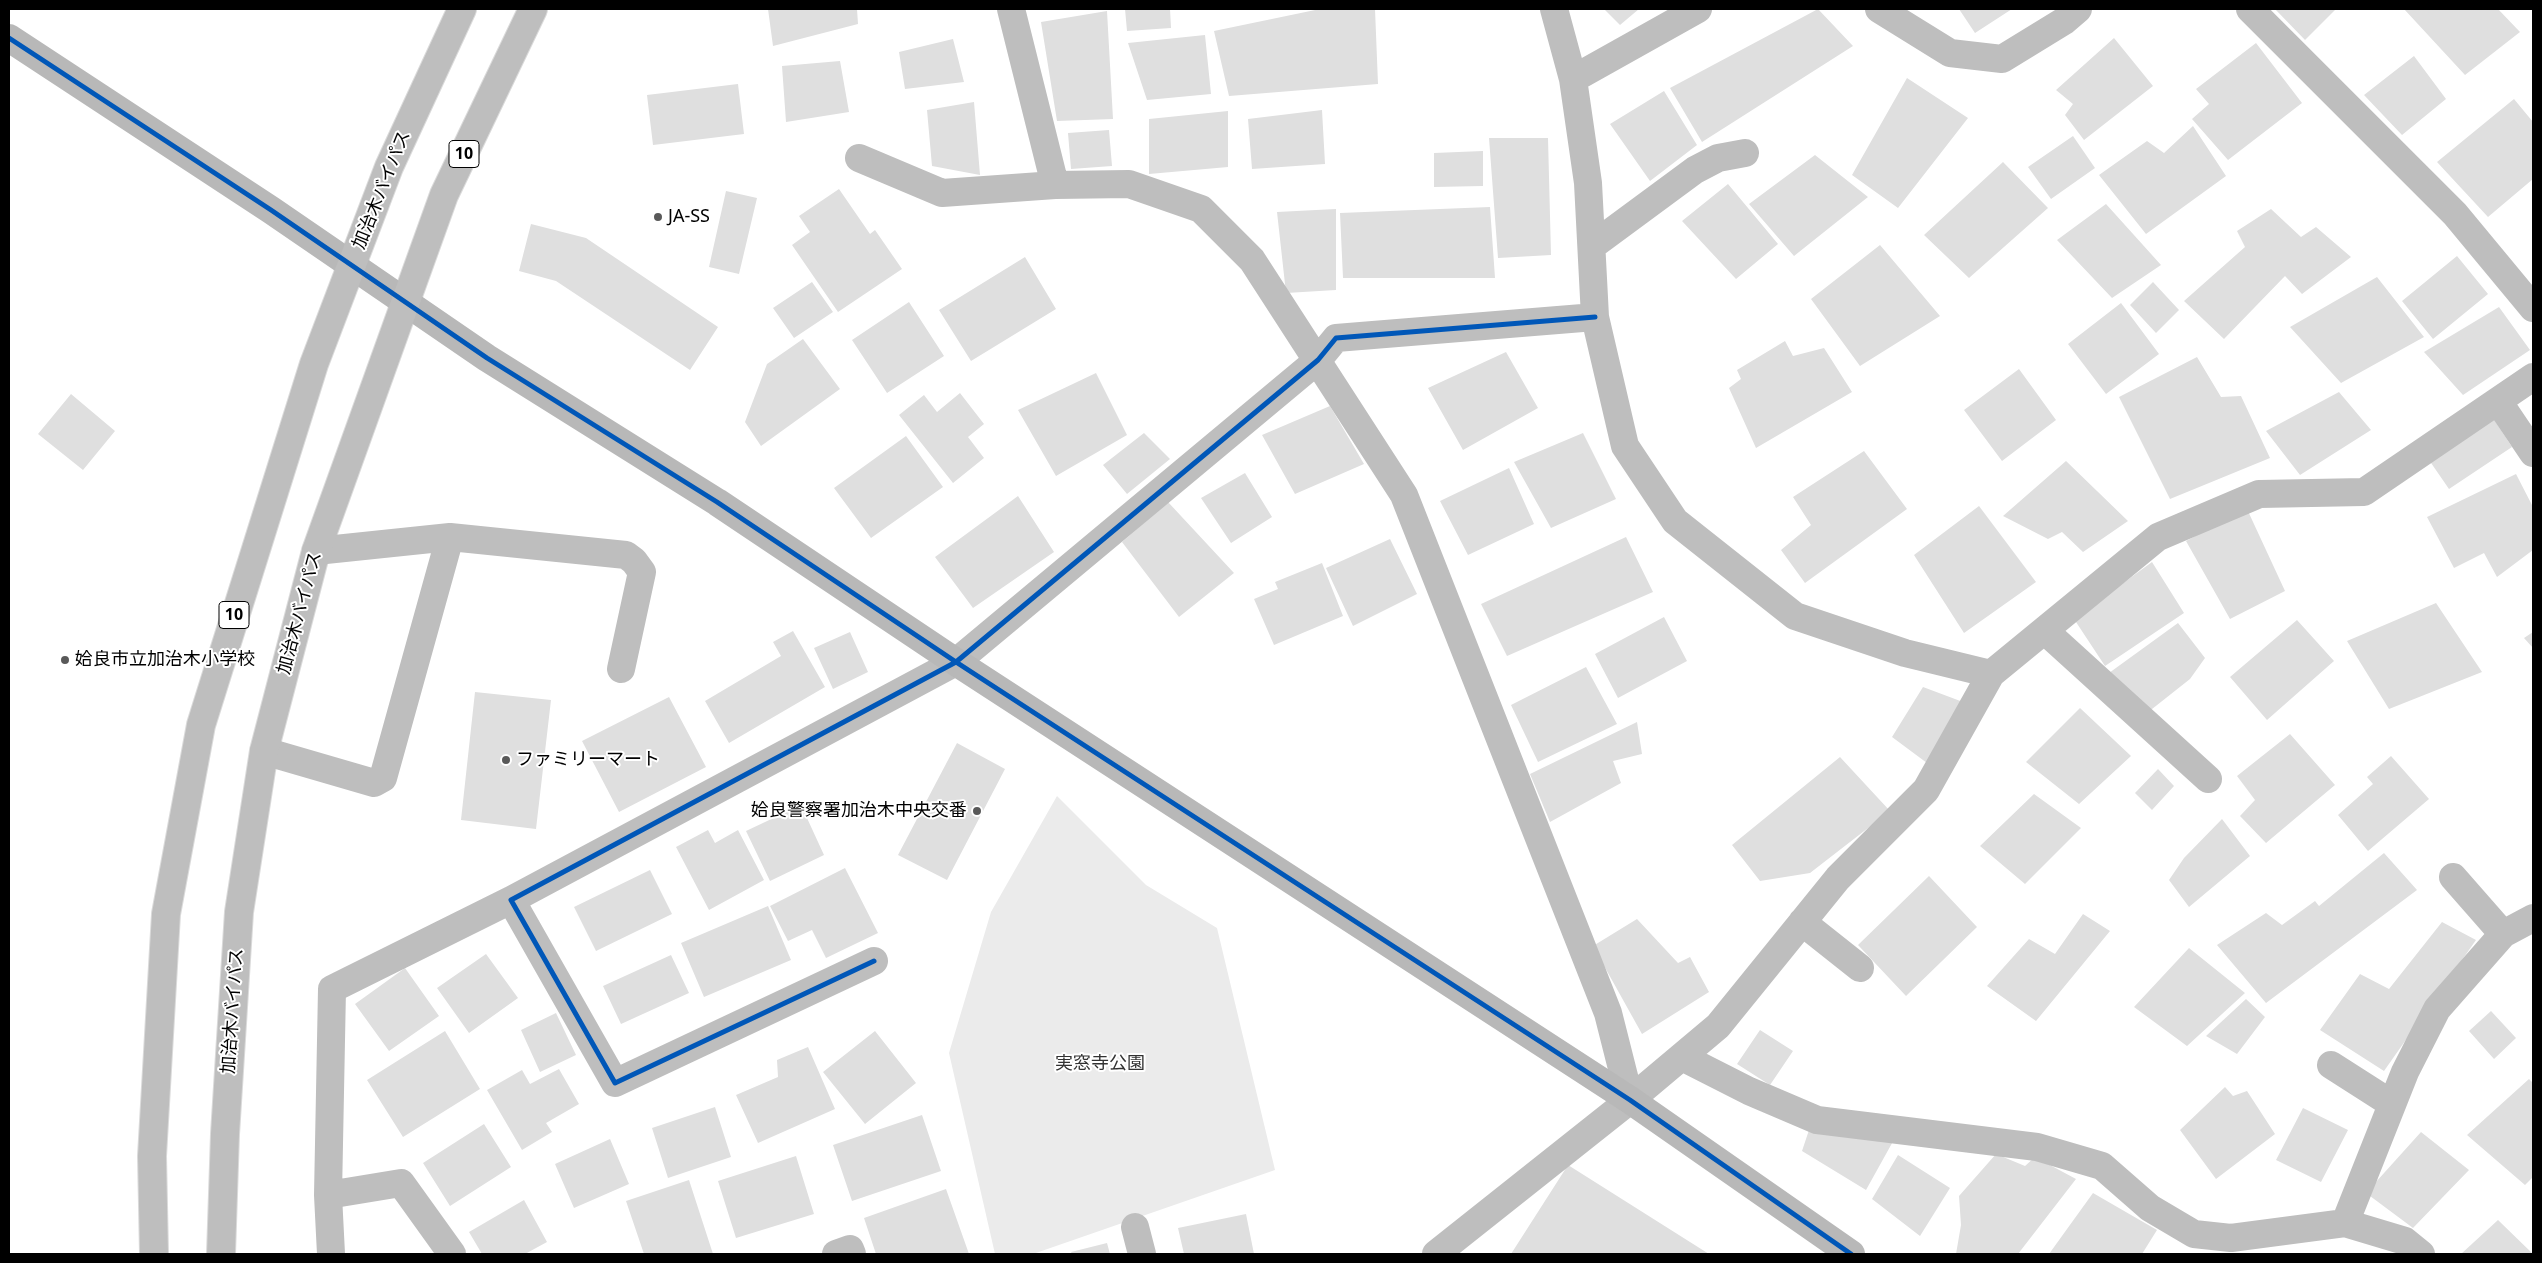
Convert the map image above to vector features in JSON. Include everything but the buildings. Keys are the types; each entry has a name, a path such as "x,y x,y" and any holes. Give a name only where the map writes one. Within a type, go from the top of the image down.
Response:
{"main road":[{"name":"加治木バイパス","path":"154,1254 152,1156 166,914 201,724 314,364 389,167 462,9"},
{"name":"加治木バイパス","path":"221,1254 225,1134 239,912 264,751 316,551 444,195 533,9"},
{"path":"1011,9 1055,185"},
{"path":"1554,9 1573,79 1588,183 1595,316 1625,446 1675,521 1795,616 1905,653 1991,674"},
{"path":"1573,79 1698,9"},
{"path":"1879,9 1950,53 2002,59 2064,21 2078,9"},
{"path":"2250,9 2455,214 2533,308"},
{"path":"1592,246 1695,170 1718,158 1745,153"},
{"path":"859,158 942,193 1055,185 1129,184 1201,209 1252,260 1404,495 1608,1013 1630,1100"},
{"path":"331,1254 328,1195 332,989 512,900 956,662 1318,360 1336,338 1595,316"},
{"path":"1436,1254 1630,1100 1718,1026 1838,878 1926,790 1991,674 2158,537 2259,494 2364,492 2533,377"},
{"path":"2498,401 2533,453"},
{"path":"264,751 374,782 383,778 450,537"},
{"path":"316,551 450,537 626,555 634,561 642,572 621,669"},
{"path":"2045,631 2208,779"},
{"path":"2453,877 2503,934"},
{"path":"512,900 615,1082 874,961"},
{"path":"2345,1223 2405,1072 2437,1009 2503,934 2533,918"},
{"path":"1802,922 1860,968"},
{"path":"1682,1057 1749,1091 1817,1120 2037,1147 2102,1166 2150,1208 2194,1234 2231,1238 2345,1223 2405,1241 2421,1254"},
{"path":"2331,1066 2392,1104"},
{"path":"328,1195 401,1183 452,1254"},
{"path":"1135,1227 1142,1254"},
{"path":"836,1254 850,1249 852,1254"}],"street":[{"path":"9,38 486,358 717,502 956,662 1630,1100 1851,1254"}],"green space":[{"name":"実窓寺公園","path":"1057,796 1146,885 1217,928 1275,1170 1033,1254 995,1254 949,1053 991,912"}],"cycle path":[{"path":"9,38 271,210 487,358 717,502 956,662 1630,1100 1851,1254"},
{"path":"874,961 615,1083 511,900 956,662 1318,360 1336,338 1595,317"}],"place":[{"name":"JA-SS","path":"658,217"},
{"name":"姶良市立加治木小学校","path":"65,660"},
{"name":"ファミリーマート","path":"506,760"},
{"name":"姶良警察署加治木中央交番","path":"977,811"}]}
